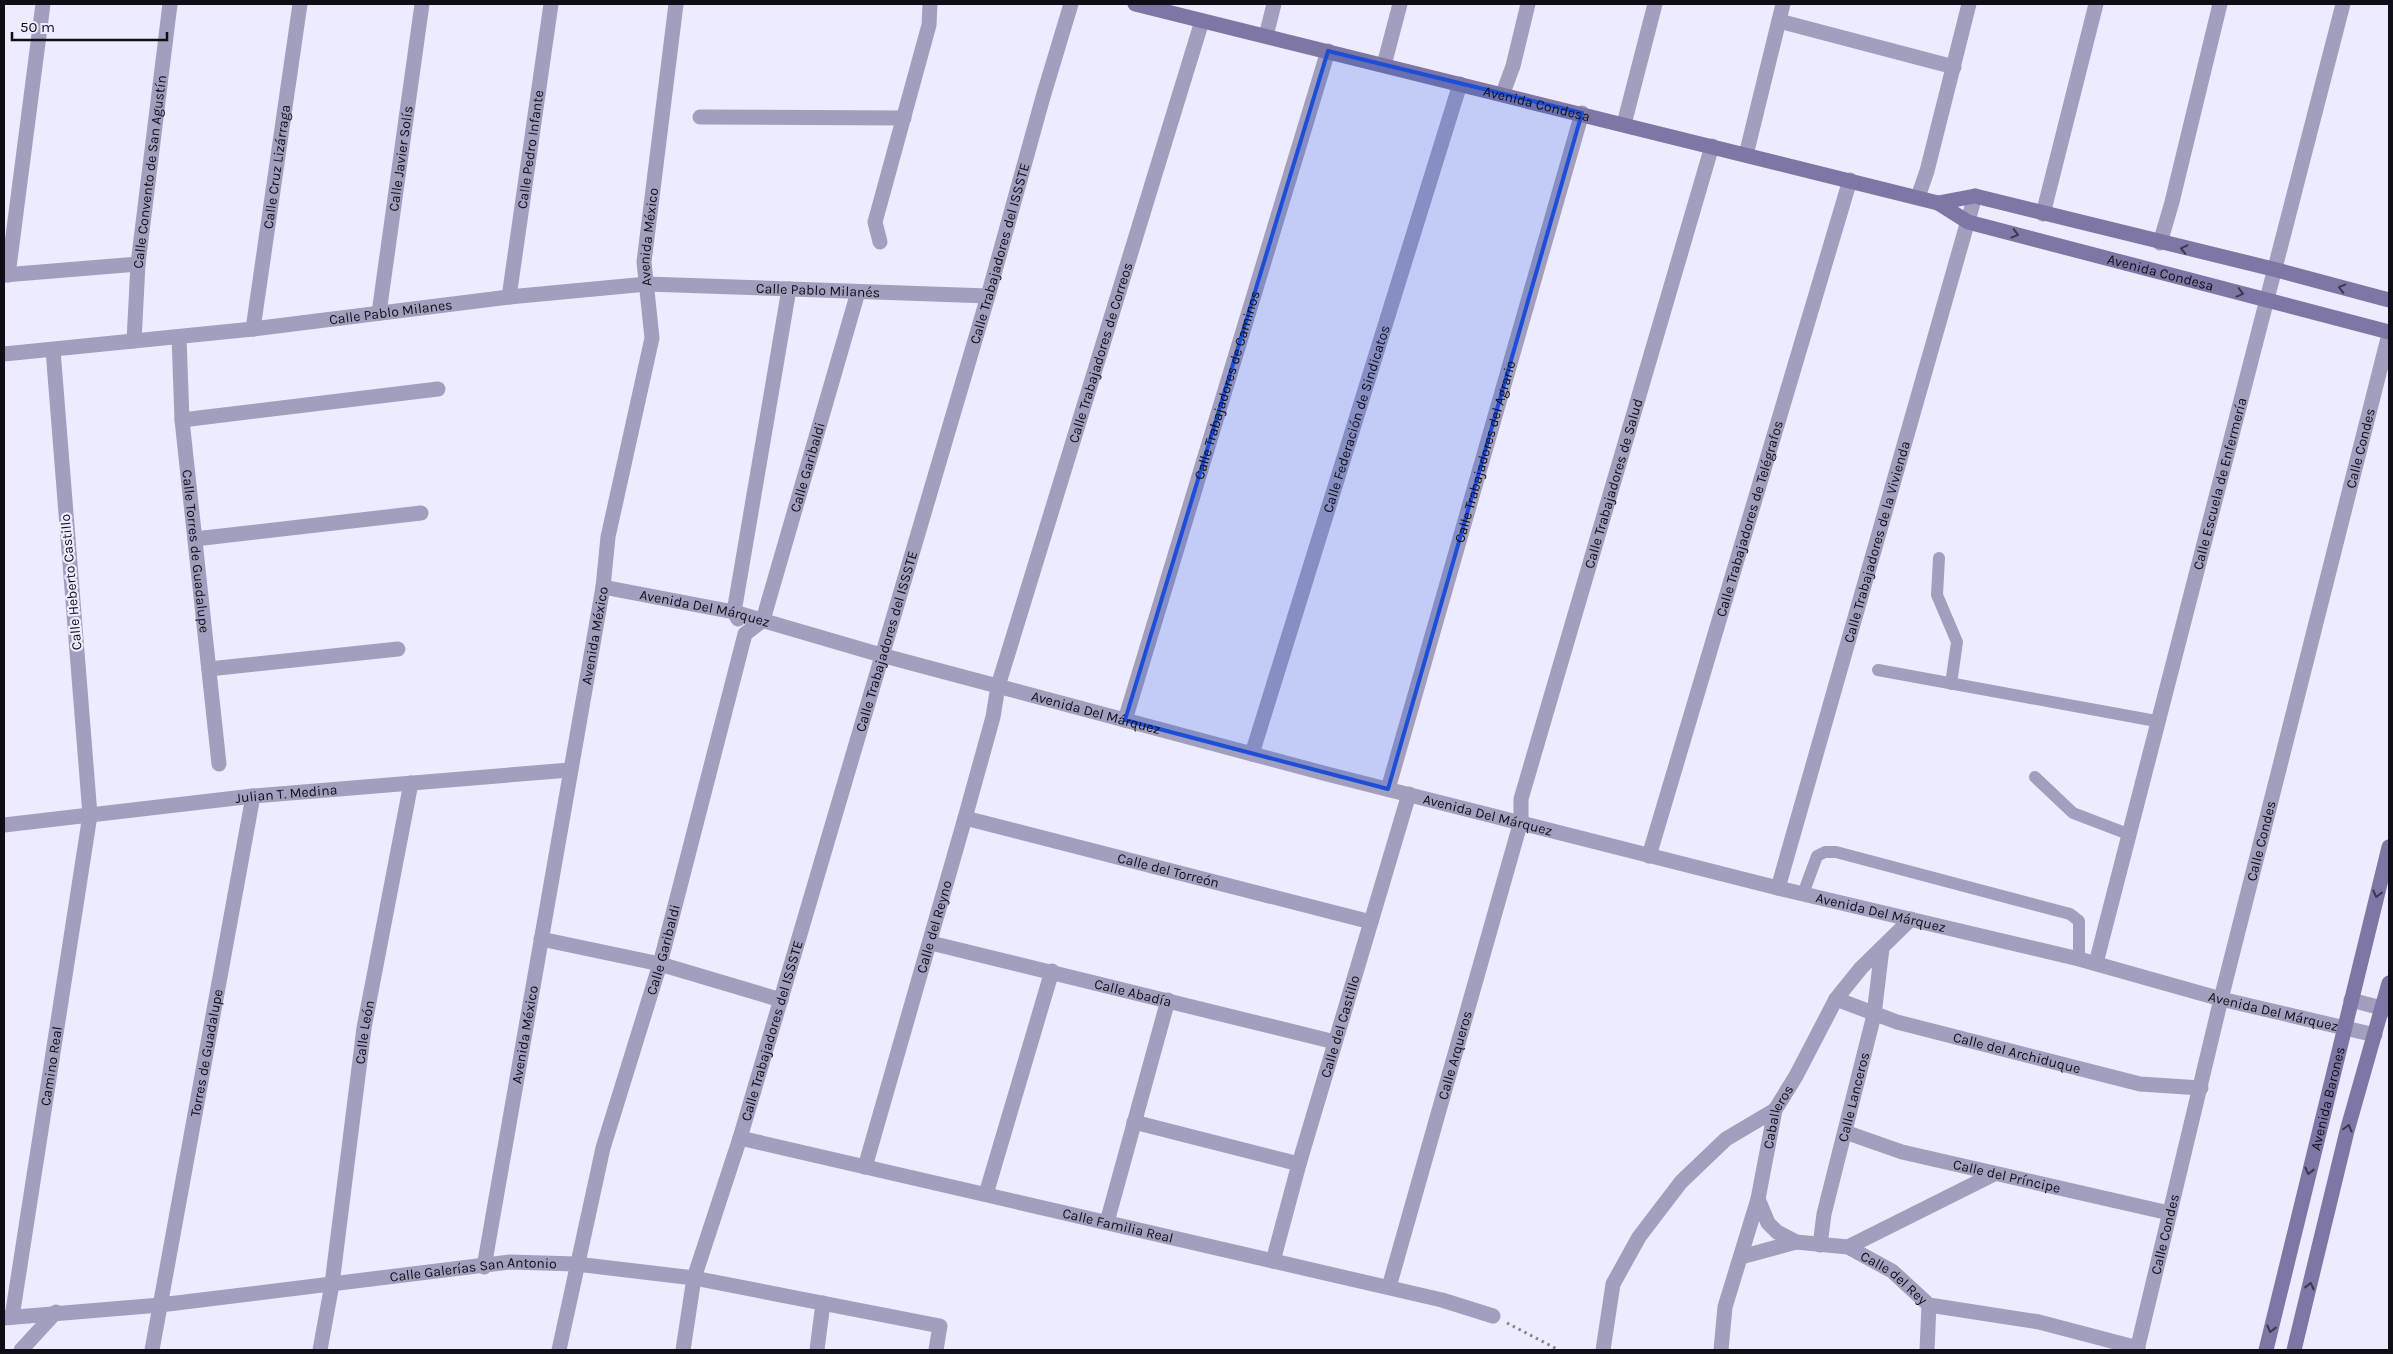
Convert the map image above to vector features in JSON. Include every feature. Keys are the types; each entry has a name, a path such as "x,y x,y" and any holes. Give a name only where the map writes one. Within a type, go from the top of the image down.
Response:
{"street":[{"path":"43,4 6,275 138,264"},
{"name":"Calle Convento de San Agustín","path":"134,341 138,264 170,4"},
{"name":"Calle Cruz Lizárraga","path":"253,329 300,4"},
{"name":"Calle Javier Solís","path":"379,313 422,4"},
{"name":"Calle Pedro Infante","path":"509,297 551,4"},
{"name":"Avenida México","path":"484,1266 603,587 608,537 652,338 644,262 676,4"},
{"path":"880,242 875,222 929,25 930,4"},
{"name":"Calle Trabajadores del ISSSTE","path":"683,1350 694,1278 740,1138 781,1000 988,296 1043,97 1071,4"},
{"name":"Avenida Condesa","path":"1135,4 1503,93 1938,203 1968,222 2389,333"},
{"path":"1266,36 1274,4"},
{"path":"1384,65 1400,4"},
{"path":"1503,93 1513,66 1528,4"},
{"path":"1624,124 1655,4"},
{"path":"1746,154 1783,4"},
{"path":"1918,198 1927,171 1969,4"},
{"path":"2043,214 2096,4"},
{"path":"2160,243 2172,202 2220,4"},
{"name":"Calle Escuela de Enfermería","path":"2096,963 2156,722 2277,270 2343,4"},
{"name":"Calle Trabajadores de Correos","path":"998,686 1202,21"},
{"path":"1779,21 1954,67"},
{"name":"Calle Trabajadores de Caminos","path":"1125,720 1328,51"},
{"name":"Calle Federación de Sindicatos","path":"1252,754 1460,84"},
{"name":"Calle Trabajadores del Agrario","path":"1388,789 1582,113"},
{"path":"700,117 904,118"},
{"name":"Calle Trabajadores de Salud","path":"1521,822 1521,799 1712,146"},
{"name":"Calle Trabajadores de Telégrafos","path":"1649,856 1850,180"},
{"name":"Avenida Condesa","path":"1938,203 1975,196 2160,243 2277,270 2389,300"},
{"name":"Calle Trabajadores de la Vivienda","path":"1778,888 1975,196"},
{"name":"Calle Pablo Milanes","path":"4,354 253,329 509,297 647,284"},
{"name":"Calle Pablo Milanés","path":"647,284 988,296"},
{"path":"764,620 745,634 734,612 790,289"},
{"name":"Calle Garibaldi","path":"764,620 858,292"},
{"name":"Calle Condes","path":"2138,1349 2221,999 2389,333"},
{"name":"Calle Torres de Guadalupe","path":"179,337 182,420 219,764"},
{"name":"Calle Heberto Castillo","path":"53,350 90,815"},
{"path":"182,420 438,389"},
{"path":"195,539 421,513"},
{"name":"Avenida Del Márquez","path":"603,587 734,612 881,655 1252,754 1649,856 2096,963 2221,999 2344,1026 2375,1035"},
{"name":"Calle Garibaldi","path":"563,1349 576,1264 603,1148 660,964 745,634"},
{"path":"209,668 398,649"},
{"name":"Calle del Reyno","path":"866,1167 931,944 993,717 998,686"},
{"name":"Julian T. Medina","path":"4,825 252,796 570,770"},
{"name":"Calle León","path":"320,1350 332,1284 364,1028 411,783"},
{"name":"Calle del Castillo","path":"1273,1261 1299,1164 1408,794"},
{"name":"Torres de Guadalupe","path":"152,1350 252,796"},
{"name":"Camino Real","path":"8,1318 63,997 90,815"},
{"name":"Calle del Torreón","path":"965,818 1370,922"},
{"name":"Calle Arqueros","path":"1389,1287 1521,822"},
{"name":"Avenida Barones","path":"2266,1350 2389,847"},
{"name":"Caballeros","path":"1721,1350 1726,1307 1758,1199 1775,1110 1796,1076 1836,999 1861,968 1911,919"},
{"path":"541,939 660,964 781,1000"},
{"name":"Calle Abadía","path":"931,944 1335,1042"},
{"name":"Calle Lanceros","path":"1820,1244 1824,1214 1874,1015 1882,948"},
{"path":"986,1194 1052,972"},
{"name":"Avenida Barones","path":"2294,1350 2348,1132 2375,1035 2386,1009 2389,983"},
{"name":"Calle del Archiduque","path":"1836,999 1874,1015 1974,1043 2140,1084 2201,1088"},
{"path":"1107,1222 1168,1000"},
{"name":"Avenida Del Márquez","path":"2351,1000 2386,1009"},
{"path":"1603,1350 1613,1284 1639,1237 1681,1182 1726,1139 1775,1110"},
{"path":"1134,1122 1299,1164"},
{"name":"Calle del Príncipe","path":"1845,1132 1902,1152 2169,1213"},
{"name":"Calle Familia Real","path":"740,1138 1389,1287 1442,1300 1493,1316"},
{"path":"1848,1247 1994,1174"},
{"name":"Calle del Rey","path":"1758,1199 1768,1223 1777,1232 1796,1242 1848,1247 1892,1271 1929,1305 2039,1322 2138,1349"},
{"path":"1741,1256 1796,1242"},
{"name":"Calle Galerías San Antonio","path":"8,1318 56,1312 160,1307 510,1262 576,1264 694,1278 940,1326 936,1350"},
{"path":"817,1350 823,1303"},
{"path":"1927,1350 1929,1305"},
{"path":"21,1350 56,1312"}],"lane":[{"path":"1939,558 1937,595 1957,642 1951,684"},
{"path":"1878,670 2156,722"},
{"path":"2035,777 2073,812 2128,834"},
{"path":"1803,894 1817,856 1825,852 1836,852 2070,914 2079,921 2079,959"}],"path":[{"path":"1493,1316 1560,1350"}],"highlighted area":[{"path":"1328,51 1582,113 1388,789 1125,720"}]}
